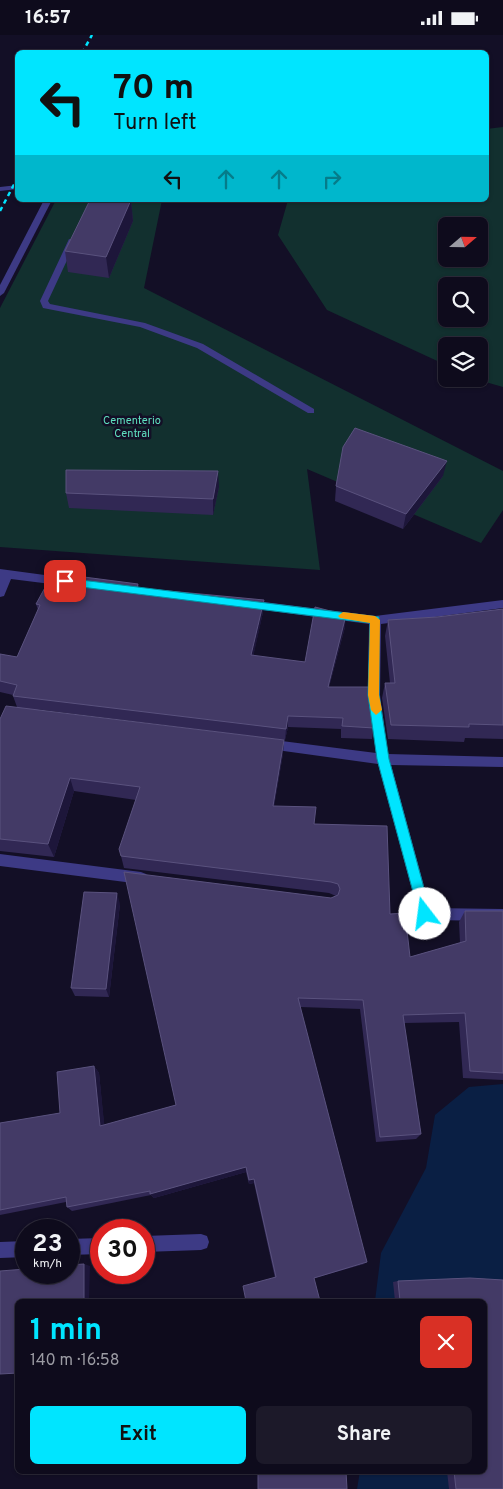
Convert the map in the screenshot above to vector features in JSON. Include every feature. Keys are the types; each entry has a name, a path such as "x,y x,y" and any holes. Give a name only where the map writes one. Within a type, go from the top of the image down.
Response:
{"street":[{"path":"0,189 15,187"},
{"path":"0,293 47,202"},
{"path":"75,234 44,301 46,306 142,325 200,346 311,411"},
{"path":"0,593 3,574 75,583"},
{"path":"240,603 375,620 503,604"},
{"path":"375,620 374,695 383,759 425,914 503,915"},
{"path":"256,743 383,759 503,762"},
{"path":"0,861 155,880"},
{"path":"155,1244 201,1242"},
{"path":"0,1250 15,1249"}],"green space":[{"path":"503,127 503,387 488,383 488,337 438,337 438,361 327,310 278,235 287,202 489,202 489,129"},
{"name":"Cementerio Central","path":"55,202 162,202 144,288 503,471 503,510 481,543 307,469 320,570 0,547 0,308"}],"water":[{"path":"503,1084 503,1489 357,1489 360,1474 487,1474 487,1299 375,1299 381,1253 426,1168 435,1115 469,1087"}],"building":[{"path":"89,202 130,202 106,257 65,251"},
{"path":"355,428 447,461 406,514 336,486 343,447"},
{"path":"66,470 218,471 213,499 66,493"},
{"path":"53,573 138,584 137,588 264,600 251,655 305,662 315,607 346,615 328,687 369,687 374,728 342,726 343,718 288,716 286,729 13,696 17,685 0,681 0,654 17,657 40,605 36,604"},
{"path":"503,609 503,725 469,724 469,727 391,725 385,683 395,683 388,620 437,617"},
{"path":"6,706 284,740 273,806 316,807 314,824 387,826 390,914 405,913 410,957 466,941 465,911 503,911 503,1073 470,1071 465,1013 403,1015 421,1134 380,1137 363,1000 298,998 367,1262 314,1278 319,1299 246,1299 243,1286 276,1277 254,1179 249,1180 246,1167 150,1194 150,1191 67,1207 66,1197 0,1210 0,1123 60,1113 57,1072 94,1066 100,1126 176,1105 124,872 331,898 338,895 340,889 338,884 331,882 121,856 119,849 140,787 70,778 48,844 0,839 0,719"},
{"path":"84,892 117,893 106,989 71,988"},
{"path":"80,1264 84,1264 84,1299 15,1299 15,1373 0,1374 0,1271 15,1270 15,1284 80,1284"},
{"path":"470,1278 503,1280 503,1489 456,1489 454,1474 487,1474 487,1299 400,1299 398,1281"},
{"path":"258,1474 346,1474 347,1489 258,1489"}],"railway":[{"path":"84,50 92,35"},
{"path":"0,211 15,183"}],"slow traffic":[{"path":"343,616 375,620 374,695 376,710"}],"route":[{"path":"65,581 375,620 374,695 383,759 425,914"}]}
